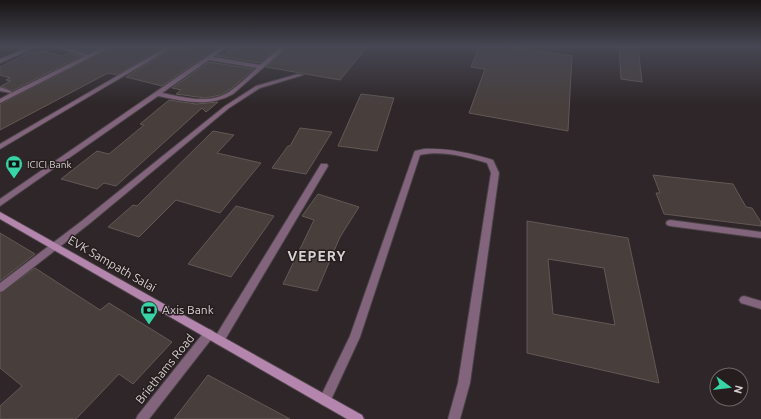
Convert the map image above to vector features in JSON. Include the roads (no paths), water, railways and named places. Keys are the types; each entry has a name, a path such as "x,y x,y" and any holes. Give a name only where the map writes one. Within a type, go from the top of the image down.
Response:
{"street":[{"path":"0,96 62,67"},
{"path":"0,101 69,67"},
{"path":"0,147 137,67"},
{"path":"0,203 197,67"},
{"path":"159,94 215,101 231,93 262,67"},
{"path":"0,288 55,246 227,107 258,87 300,75"},
{"path":"0,89 9,92"},
{"path":"325,400 355,337 417,153 428,151 481,159 490,162 495,173 464,383 454,419"},
{"name":"Briethams Road","path":"142,419 214,337 324,166"},
{"name":"EVK Sampath Salai","path":"0,214 358,419"},
{"path":"670,223 761,235"},
{"path":"744,300 761,305"}],"place":[{"name":"ICICI Bank","path":"14,179"},
{"name":"Axis Bank","path":"149,325"}],"district":[{"name":"VEPERY","path":"317,256"}]}
